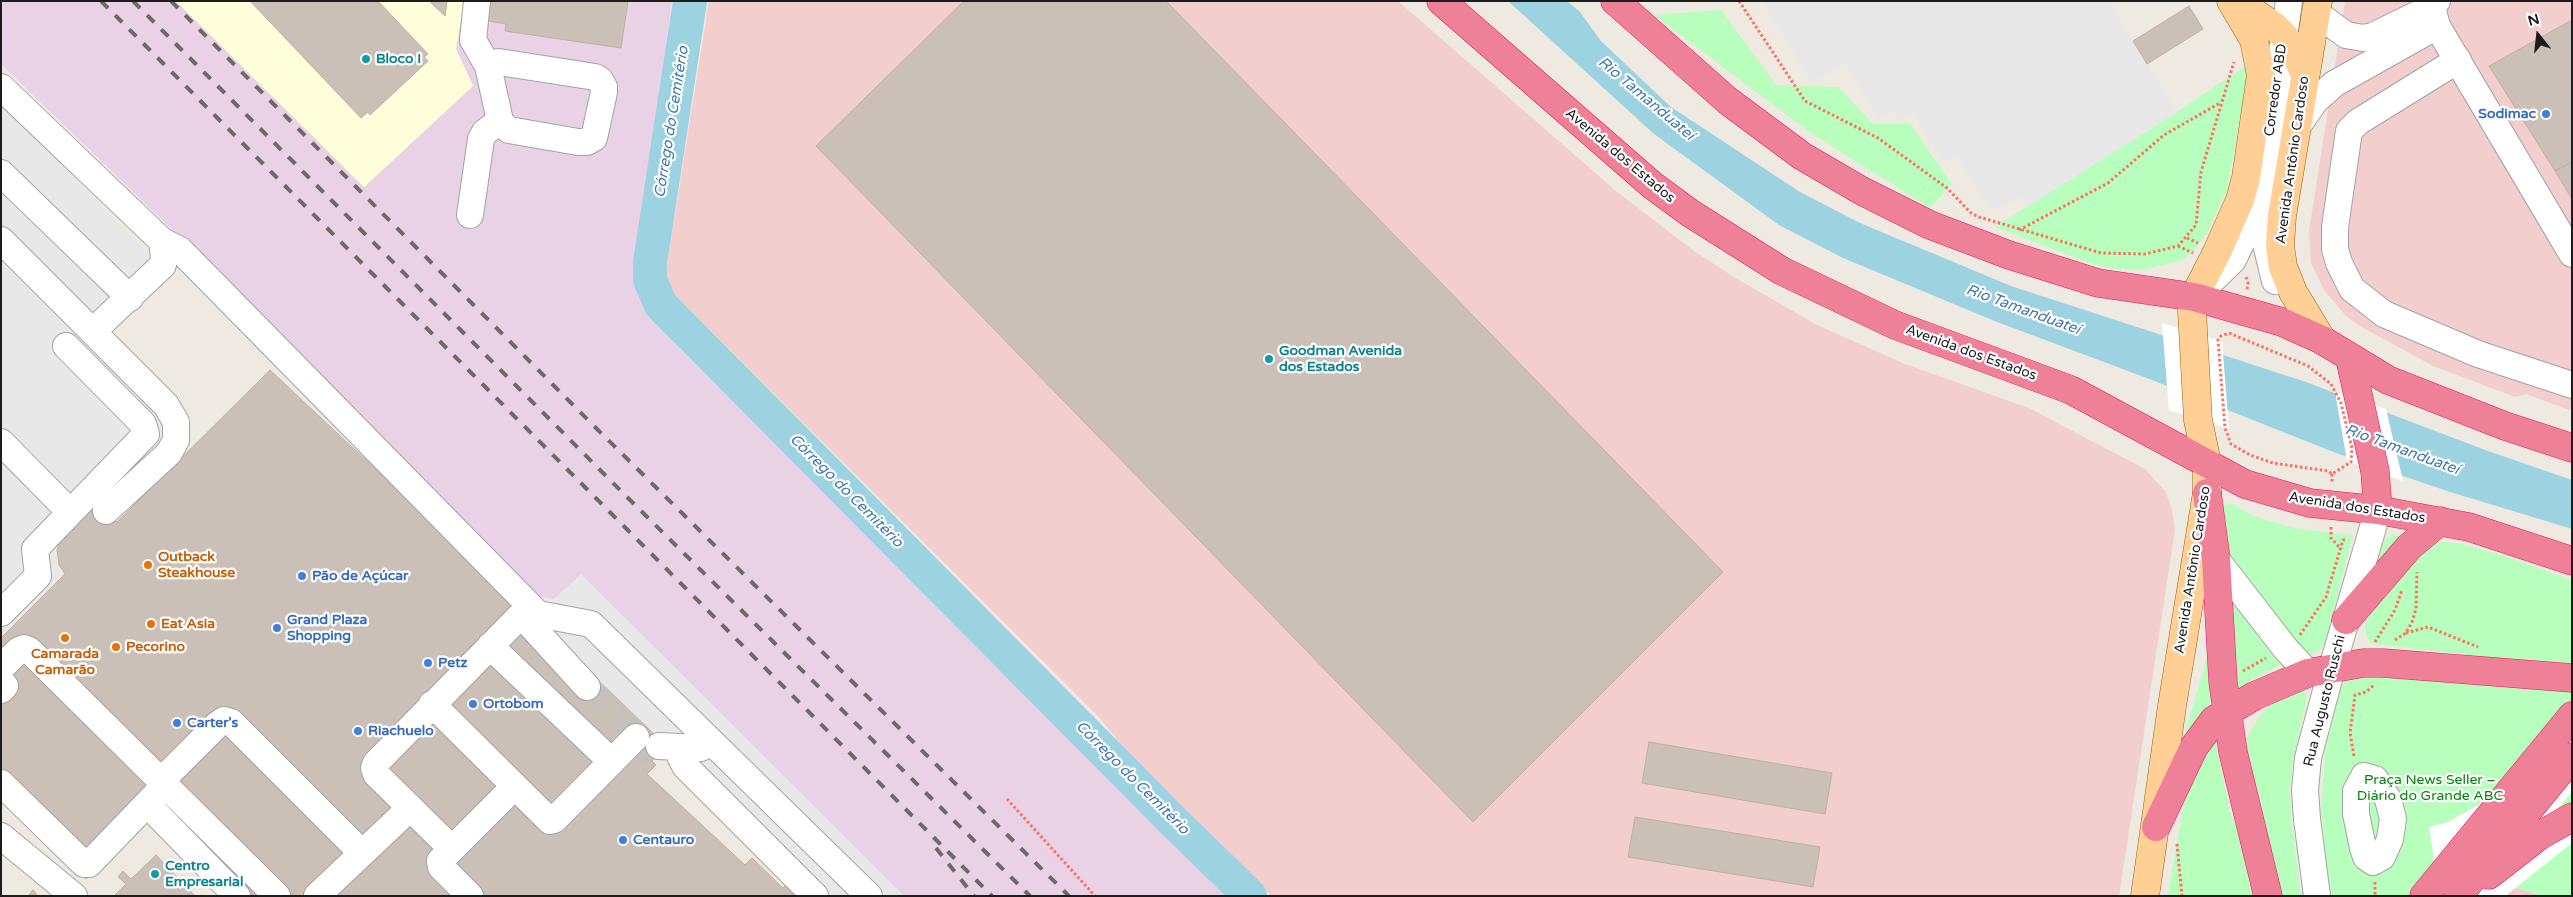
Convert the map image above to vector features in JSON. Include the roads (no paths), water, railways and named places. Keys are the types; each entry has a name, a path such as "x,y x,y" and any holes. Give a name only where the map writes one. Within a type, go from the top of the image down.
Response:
{"highway":[{"name":"Avenida dos Estados","path":"1441,1 1652,185 1690,212 1782,271 1895,325 2071,390 2245,484 2310,503 2378,510 2440,521 2506,538 2572,561"},
{"path":"1615,1 1728,102 1802,156 1862,191 1930,225 2072,276 2128,289 2194,297 2282,322 2322,340 2388,380 2505,426 2572,448"},
{"path":"2350,358 2349,397 2363,467 2378,510"},
{"path":"2207,493 2216,559 2223,682 2227,711 2241,791 2268,896"},
{"path":"2346,620 2403,554 2440,521"},
{"path":"2156,827 2194,747 2214,720 2227,711 2281,683 2320,670 2382,663 2572,678"},
{"path":"2424,896 2572,716"},
{"path":"2460,896 2572,757"},
{"path":"2460,896 2540,836 2572,817"}],"main road":[{"name":"Avenida Antônio Cardoso","path":"2145,896 2207,493 2207,463 2198,420 2192,332 2194,297 2240,200 2246,178 2261,75 2254,40 2231,1"},
{"path":"2237,1 2274,26 2284,36 2295,52 2305,75"},
{"name":"Avenida Antônio Cardoso","path":"2316,7 2282,216 2280,254 2293,292 2322,340"}],"street":[{"path":"476,1 473,40 488,66 500,121 509,130 587,142 597,134 604,86 595,77 499,62 488,66"},
{"name":"Corredor ABD","path":"2290,1 2264,180 2266,244 2271,270 2284,299 2322,340"},
{"path":"2316,7 2346,35 2363,38 2373,36 2436,11"},
{"path":"2436,11 2458,60 2572,254"},
{"path":"2297,127 2315,101 2334,84 2436,11"},
{"path":"2458,60 2358,122 2349,131 2335,227 2335,249 2339,264 2352,289 2384,314 2478,354 2572,385"},
{"path":"1,87 162,241 180,250 538,614 591,624 860,887"},
{"path":"470,215 481,139 485,132 500,121"},
{"path":"1,173 130,298"},
{"name":"Corredor ABD","path":"2194,297 2233,260 2250,224 2264,180"},
{"path":"1,240 172,413 176,422 176,440 169,453 106,511"},
{"path":"93,331 163,265 162,241"},
{"path":"1,613 38,576 35,549 146,434 143,424 66,346"},
{"path":"3,447 70,512"},
{"name":"Rua Augusto Ruschi","path":"2317,896 2308,834 2306,777 2313,737 2320,670 2346,620 2378,510"},
{"path":"2216,559 2285,648 2320,670"},
{"path":"452,849 409,809 376,774 374,768 376,762 519,617 525,619 561,656 587,687"},
{"path":"490,646 611,761"},
{"path":"521,674 518,664 519,657 532,646 561,656"},
{"path":"2,682 19,650 24,648 29,650 276,896"},
{"path":"432,704 546,819 554,820 611,761 650,747 685,757 719,748"},
{"path":"1,784 84,864 89,864 147,804 163,783 218,724 224,720 231,722 361,852"},
{"path":"685,757 806,888"},
{"path":"466,894 439,864 514,787"},
{"path":"147,804 236,896"},
{"path":"317,896 361,852 409,809"},
{"path":"1,836 74,896"},
{"path":"806,888 808,878 821,868 825,860 824,852"},
{"path":"822,896 840,878 860,887"}],"water":[{"name":"Rio Tamanduateí","path":"1508,1 1567,1 1580,12 1601,41 1671,107 1800,192 1860,223 2011,286 2306,382 2488,451 2572,480 2572,529 2447,491 2336,453 2152,380 1997,322 1843,258 1779,225 1654,134"}],"waterway":[{"name":"Córrego do Cemitério","path":"690,1 650,263 650,280 661,305 1175,823 1250,896"}],"tunnel":[{"path":"587,687 644,742 654,759"}],"railway":[{"path":"101,1 992,896"},
{"path":"133,1 627,497 1030,896"},
{"path":"171,1 599,431 1069,896"},
{"path":"936,848 974,896"}],"place":[{"name":"Bloco I","path":"366,59"},
{"name":"Sodimac","path":"2546,114"},
{"name":"Goodman Avenida dos Estados","path":"1269,359"},
{"name":"Outback Steakhouse","path":"148,565"},
{"name":"Pão de Açúcar","path":"302,576"},
{"name":"Eat Asia","path":"151,624"},
{"name":"Grand Plaza Shopping","path":"277,628"},
{"name":"Camarada Camarão","path":"65,638"},
{"name":"Pecorino","path":"116,647"},
{"name":"Petz","path":"428,663"},
{"name":"Ortobom","path":"473,704"},
{"name":"Carter's","path":"177,723"},
{"name":"Riachuelo","path":"358,731"},
{"name":"Centauro","path":"623,840"},
{"name":"Centro Empresarial","path":"155,874"}],"park label":[{"name":"Praça News Seller – Diário do Grande ABC","path":"2430,788"}]}
